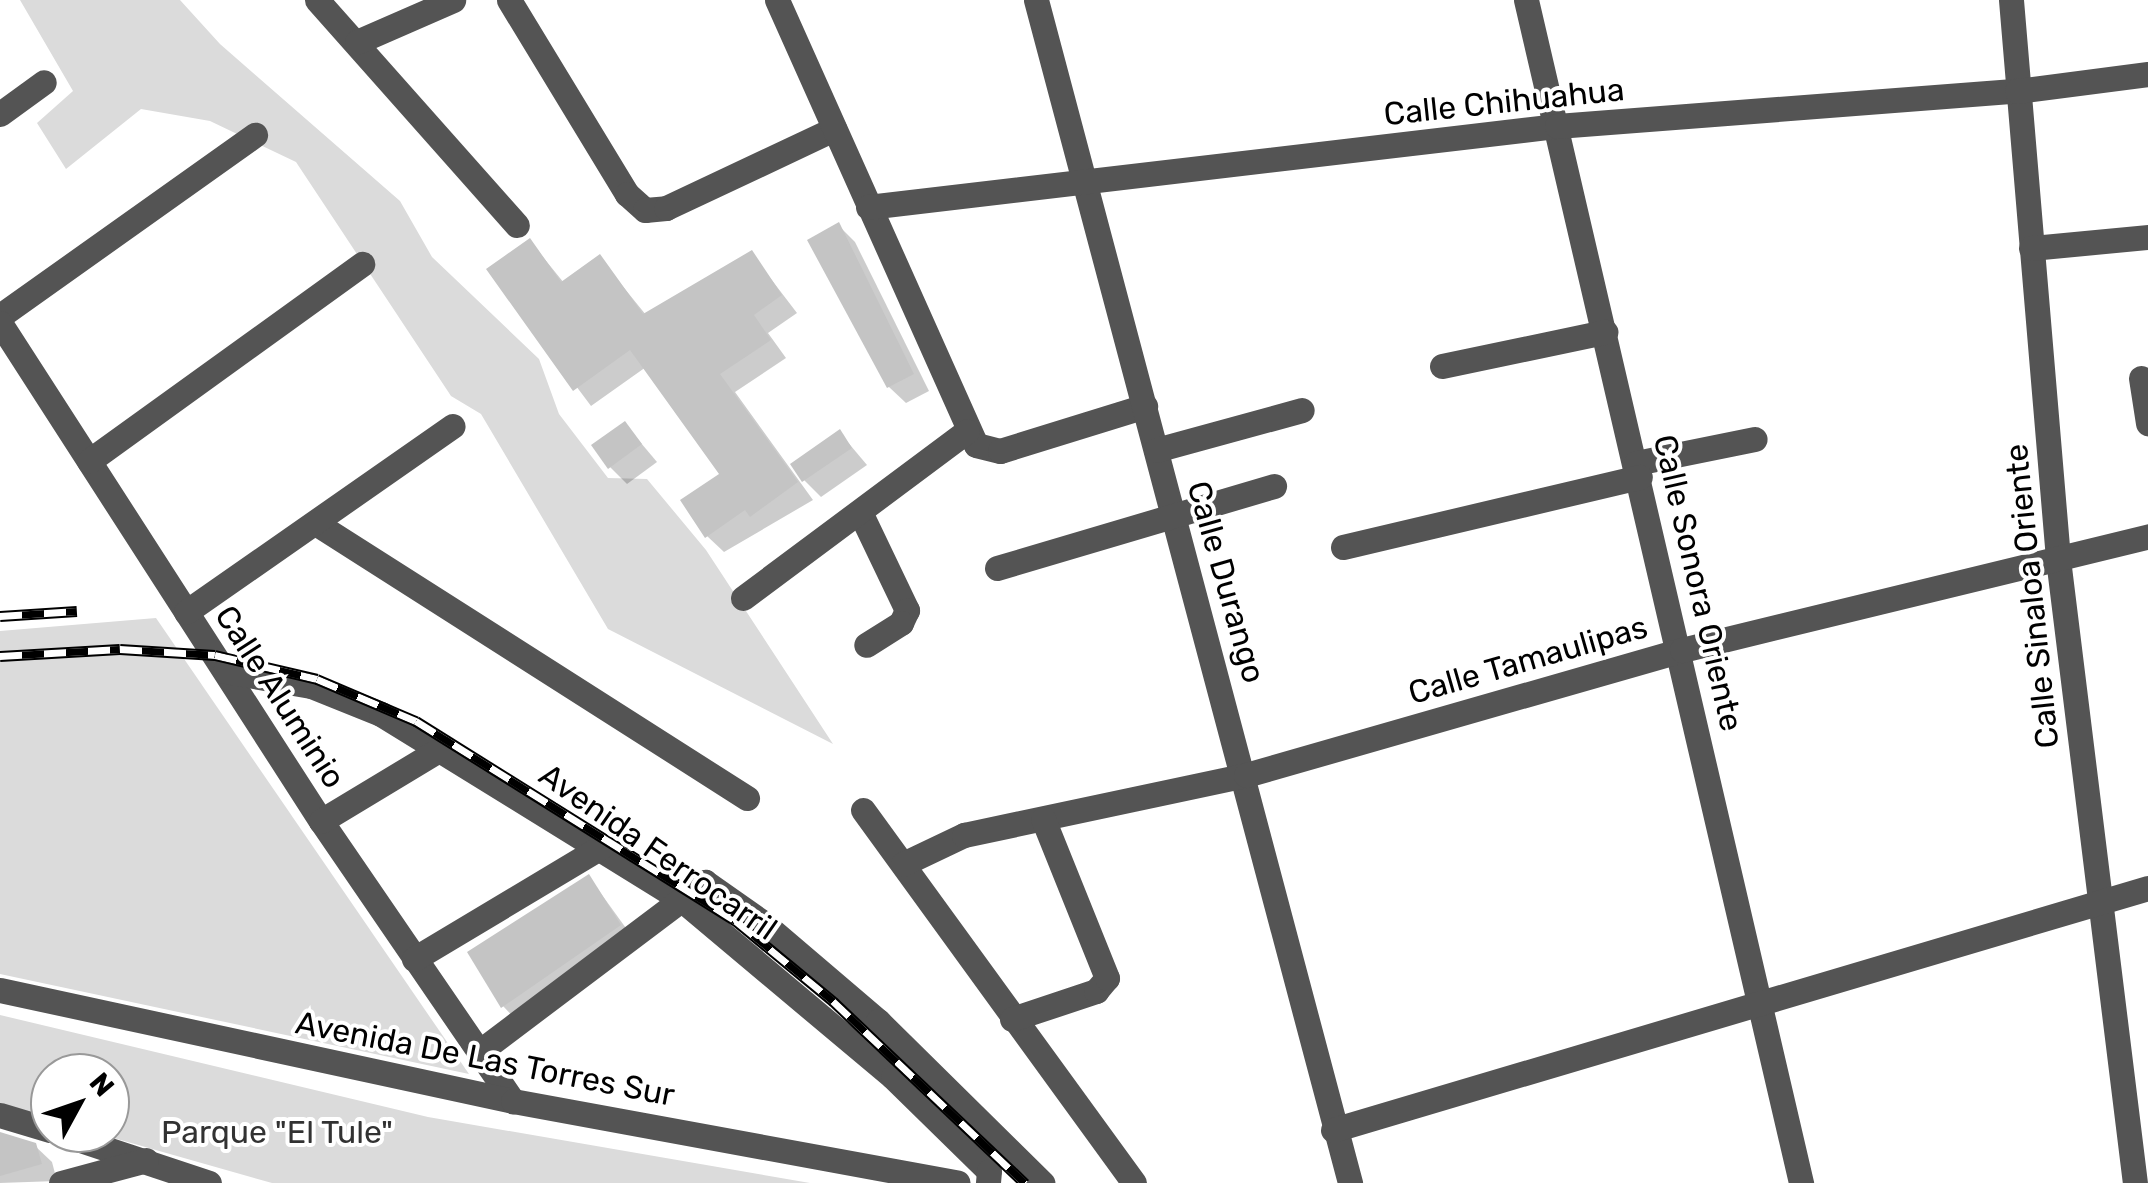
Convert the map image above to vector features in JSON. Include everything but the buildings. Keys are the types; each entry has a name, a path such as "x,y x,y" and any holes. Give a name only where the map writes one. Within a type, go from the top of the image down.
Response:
{"street":[{"path":"317,0 517,225"},
{"path":"357,42 453,0"},
{"path":"508,0 627,194 654,212 834,129"},
{"path":"778,0 976,446 993,452 1145,406"},
{"name":"Calle Durango","path":"1036,0 1246,774 1350,1183"},
{"name":"Calle Sonora Oriente","path":"1526,0 1682,650 1801,1183"},
{"name":"Calle Sinaloa Oriente","path":"2011,0 2058,559 2135,1183"},
{"name":"Calle Chihuahua","path":"868,207 1557,126 2017,91 2148,74"},
{"path":"0,114 44,82"},
{"path":"0,319 255,135"},
{"path":"2030,248 2148,237"},
{"path":"89,461 362,264"},
{"name":"Calle Aluminio","path":"0,319 321,821 513,1100"},
{"path":"1442,366 1605,332"},
{"path":"2140,378 2148,424"},
{"path":"1156,450 1302,410"},
{"path":"186,612 452,426"},
{"path":"743,598 968,432"},
{"path":"1343,547 1755,439"},
{"path":"997,568 1274,486"},
{"path":"860,512 907,610 901,623 866,645"},
{"path":"317,524 747,798"},
{"name":"Calle Tamaulipas","path":"904,864 941,842 1246,774 1682,650 2148,536"},
{"name":"Avenida Ferrocarril","path":"225,671 311,686 442,748 682,900 893,1077 989,1171 988,1183"},
{"path":"321,821 442,748"},
{"path":"863,810 1134,1183"},
{"path":"1012,1019 1096,991 1107,978 1043,818"},
{"path":"414,959 601,847"},
{"name":"Avenida Ferrocarril","path":"682,900 704,882 821,971 1042,1183"},
{"path":"1334,1130 1758,1000 2148,888"},
{"path":"479,1052 682,900"},
{"name":"Avenida De Las Torres Sur","path":"0,990 513,1100 958,1183"},
{"path":"0,1114 30,1124"},
{"path":"124,1153 208,1183"},
{"path":"61,1183 146,1160"}],"green space":[{"path":"20,0 180,0 220,44 400,201 432,257 539,359 559,414 608,478 647,479 706,550 833,744 608,629 481,414 451,396 296,162 210,121 141,109 66,169 37,123 73,91"},
{"path":"156,618 469,1074 0,974 0,631"},
{"name":"Parque \"El Tule\"","path":"0,1015 428,1117 810,1183 272,1183 130,1143 130,1053 30,1053 30,1113 0,1104"}],"railway":[{"path":"0,616 77,611"},
{"path":"0,656 120,649 215,655 317,679 416,721 736,921 833,1001 1025,1183"}]}
